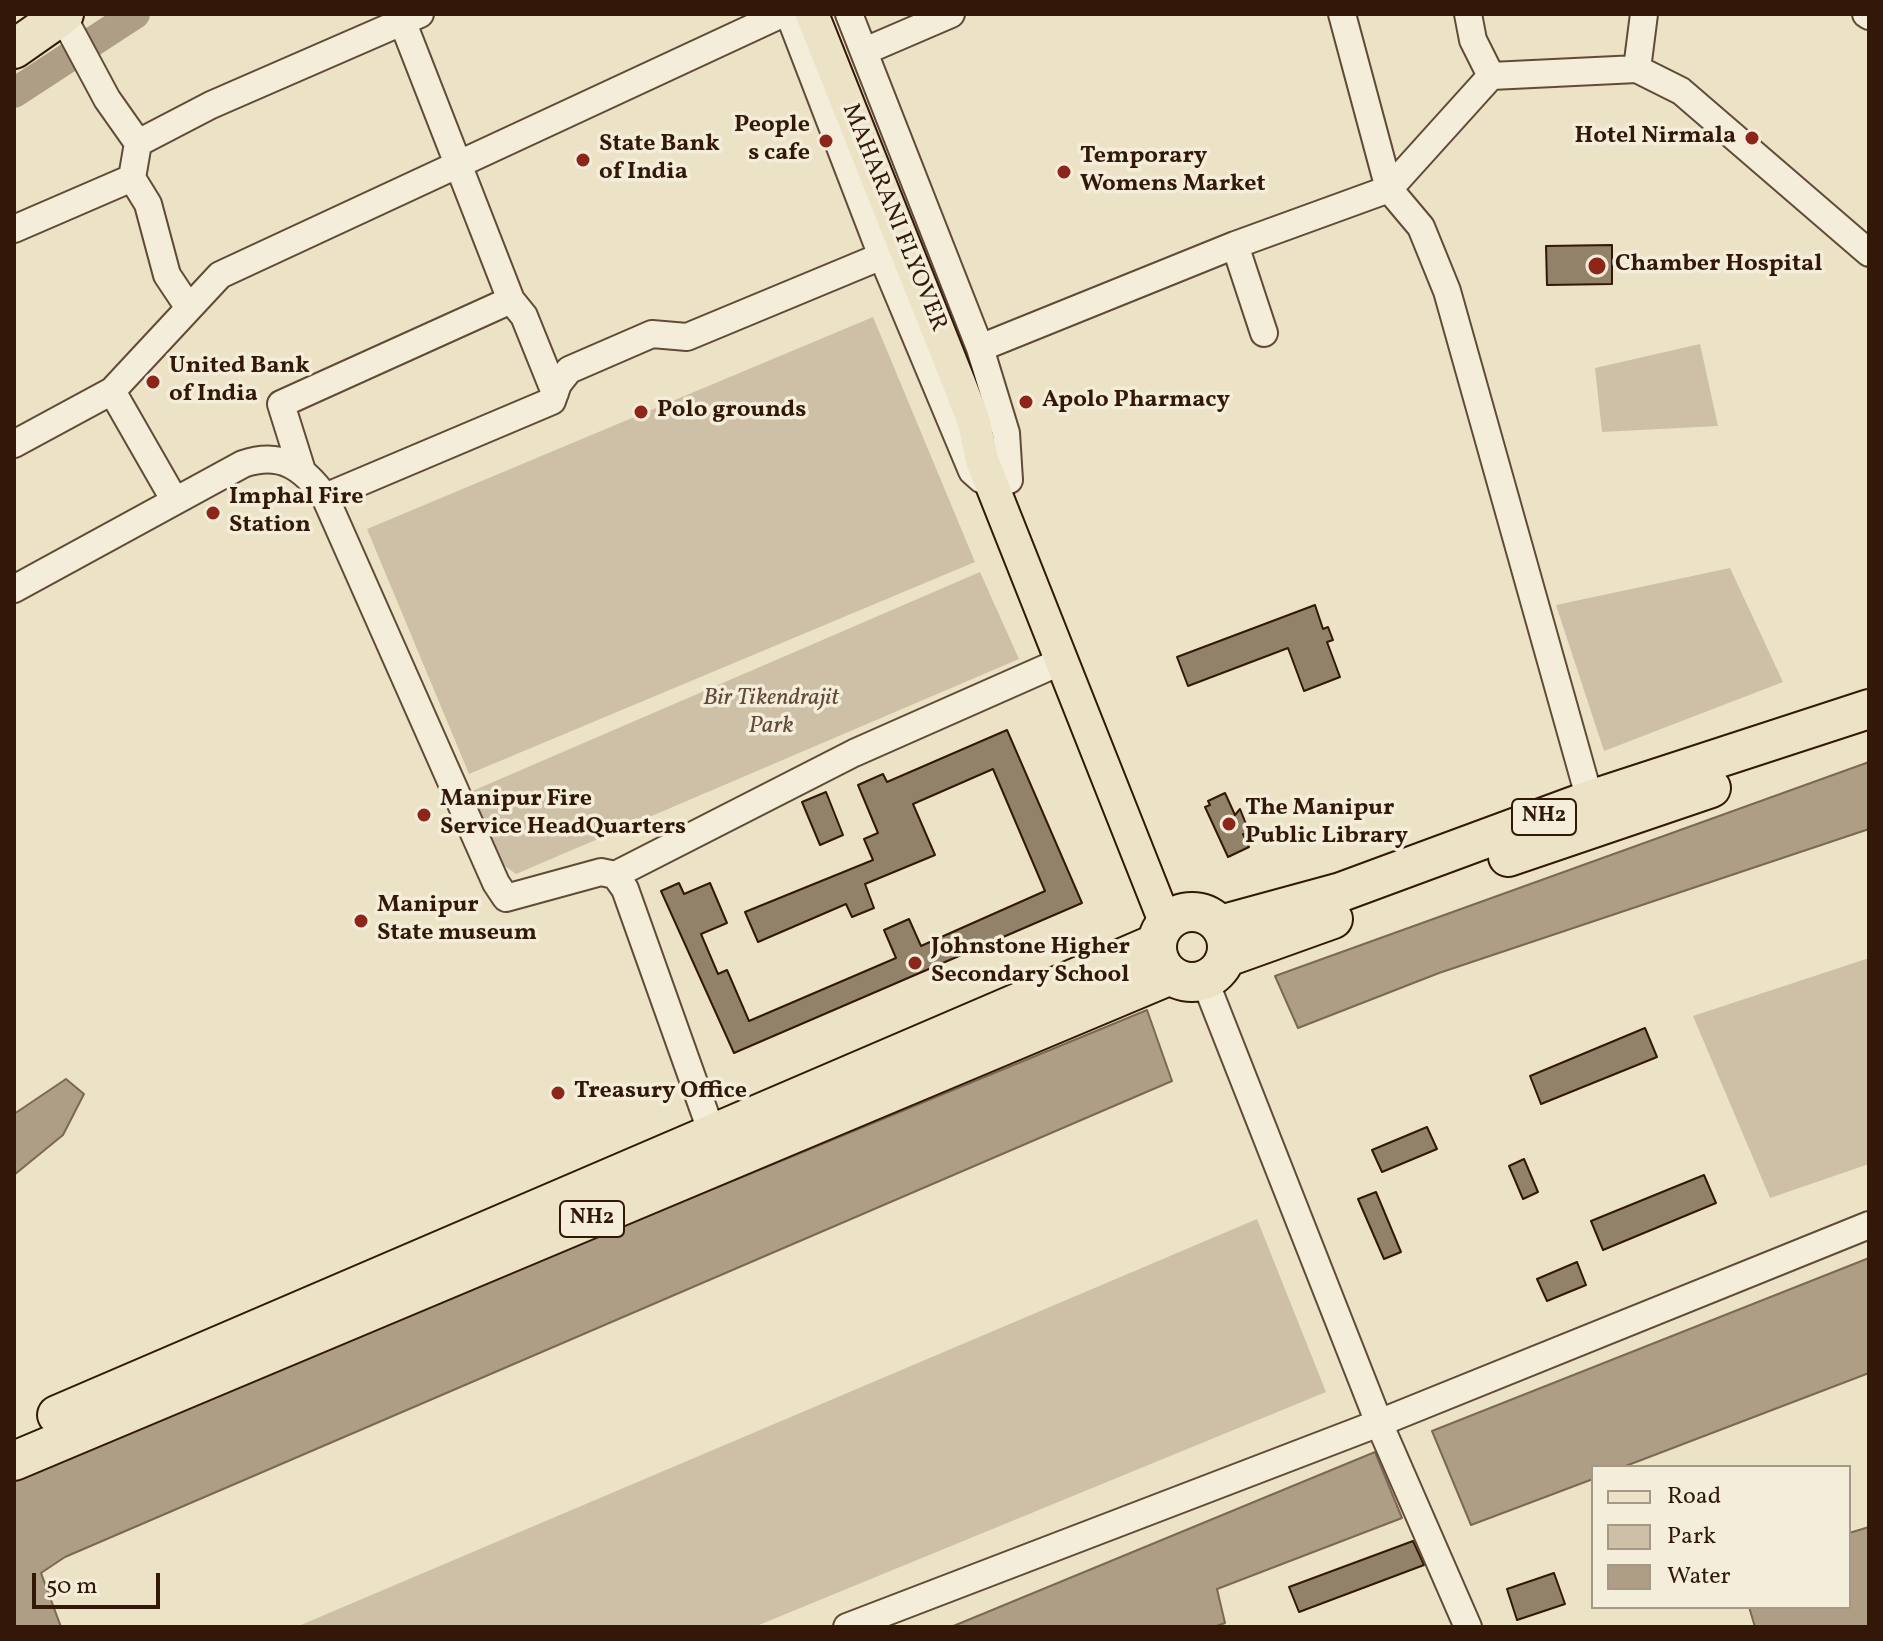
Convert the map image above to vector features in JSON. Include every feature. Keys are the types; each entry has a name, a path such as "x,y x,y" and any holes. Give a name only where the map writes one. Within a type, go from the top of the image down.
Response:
{"highway":[{"path":"14,27 57,18"},
{"path":"14,49 57,18"},
{"name":"NH2","path":"18,1454 713,1136 1190,945 1590,800 1869,709"},
{"name":"NH2","path":"18,1454 1190,945 1869,733"}],"main road":[{"name":"MAHARANI FLYOVER","path":"812,14 1002,486"},
{"path":"1002,486 1062,661 1117,772"},
{"path":"1002,486 1190,945"}],"street":[{"path":"14,444 112,391 220,275 782,14"},
{"path":"789,14 882,256 972,471 1002,486 1006,433 980,348 849,14"},
{"path":"865,51 951,14"},
{"path":"1342,14 1389,189 1421,227 1447,291 1590,800"},
{"path":"1468,14 1473,40 1491,76"},
{"path":"1637,69 1644,14"},
{"path":"57,18 138,143 132,178 148,204 167,275 189,308"},
{"path":"138,143 211,105 411,19 456,166 511,300 524,316 555,393"},
{"path":"980,348 1235,245 1389,189 1491,76 1637,69 1681,91 1869,253"},
{"path":"14,229 132,178"},
{"path":"1235,245 1264,333"},
{"path":"325,497 552,401 569,370 652,334 687,337 882,256"},
{"path":"302,471 281,404 511,300"},
{"path":"112,391 175,501"},
{"path":"14,589 260,458 287,460 302,471 325,497 496,883 506,898 601,872 615,875 854,753 1062,661"},
{"path":"615,875 625,889 713,1136"},
{"path":"1190,945 1379,1423 1468,1627"},
{"path":"847,1627 1379,1423 1869,1225"}],"green space":[{"path":"873,317 975,562 469,774 367,529"},
{"path":"1700,344 1718,426 1602,432 1595,368"},
{"path":"1730,568 1783,682 1604,751 1556,605"},
{"name":"Bir Tikendrajit Park","path":"980,572 1019,659 516,874 501,863 470,792"},
{"path":"1869,958 1869,1164 1770,1198 1693,1016"},
{"path":"1257,1219 1326,1392 754,1627 296,1627"}],"water":[{"path":"1869,762 1869,829 1439,973 1298,1028 1275,976"},
{"path":"1147,1010 1172,1081 65,1557 41,1573 61,1627 14,1627 14,1478 17,1476"},
{"path":"66,1079 84,1094 63,1135 14,1175 14,1114"},
{"path":"1869,1258 1869,1373 1628,1465 1591,1465 1591,1480 1471,1525 1432,1431"},
{"path":"1375,1452 1402,1518 1217,1589 1225,1623 1214,1627 951,1627"},
{"path":"1869,1527 1869,1627 1755,1627 1750,1609 1851,1609 1851,1532"}],"building":[{"path":"1612,245 1612,284 1547,285 1546,246"},
{"path":"1315,605 1323,629 1328,627 1333,640 1327,642 1340,677 1304,691 1288,648 1188,686 1177,657"},
{"path":"1007,730 1082,903 734,1053 661,891 679,883 684,894 710,883 727,923 701,934 718,974 727,970 749,1021 896,958 884,930 909,919 921,946 1045,891 993,769 913,804 935,855 865,884 874,908 852,917 846,904 758,942 745,912 873,860 864,839 878,833 858,785 883,774 887,782"},
{"path":"826,792 843,835 820,845 802,802"},
{"name":"The Manipur Public Library","path":"1225,793 1235,815 1240,809 1250,834 1243,834 1249,847 1228,857 1205,807 1210,805 1208,801"},
{"path":"1645,1028 1657,1057 1541,1104 1530,1076"},
{"path":"1427,1127 1437,1149 1382,1172 1372,1150"},
{"path":"1524,1159 1538,1192 1523,1199 1509,1166"},
{"path":"1704,1175 1716,1203 1603,1250 1591,1221"},
{"path":"1376,1192 1401,1252 1384,1259 1358,1199"},
{"path":"1577,1262 1586,1285 1547,1301 1537,1279"},
{"path":"1413,1541 1424,1565 1299,1612 1289,1587"},
{"path":"1554,1573 1565,1604 1517,1620 1507,1589"}],"waterway":[{"path":"14,93 135,14"}],"place":[{"name":"Hotel Nirmala","path":"1752,138"},
{"name":"People s cafe","path":"826,141"},
{"name":"State Bank of India","path":"583,160"},
{"name":"Temporary Womens Market","path":"1064,172"},
{"name":"Chamber Hospital","path":"1597,266"},
{"name":"United Bank of India","path":"153,382"},
{"name":"Apolo Pharmacy","path":"1026,402"},
{"name":"Polo grounds","path":"641,412"},
{"name":"Imphal Fire Station","path":"213,513"},
{"name":"Manipur Fire Service HeadQuarters","path":"424,815"},
{"name":"The Manipur Public Library","path":"1229,824"},
{"name":"Manipur State museum","path":"361,921"},
{"name":"Johnstone Higher Secondary School","path":"915,963"},
{"name":"Treasury Office","path":"558,1093"}]}
